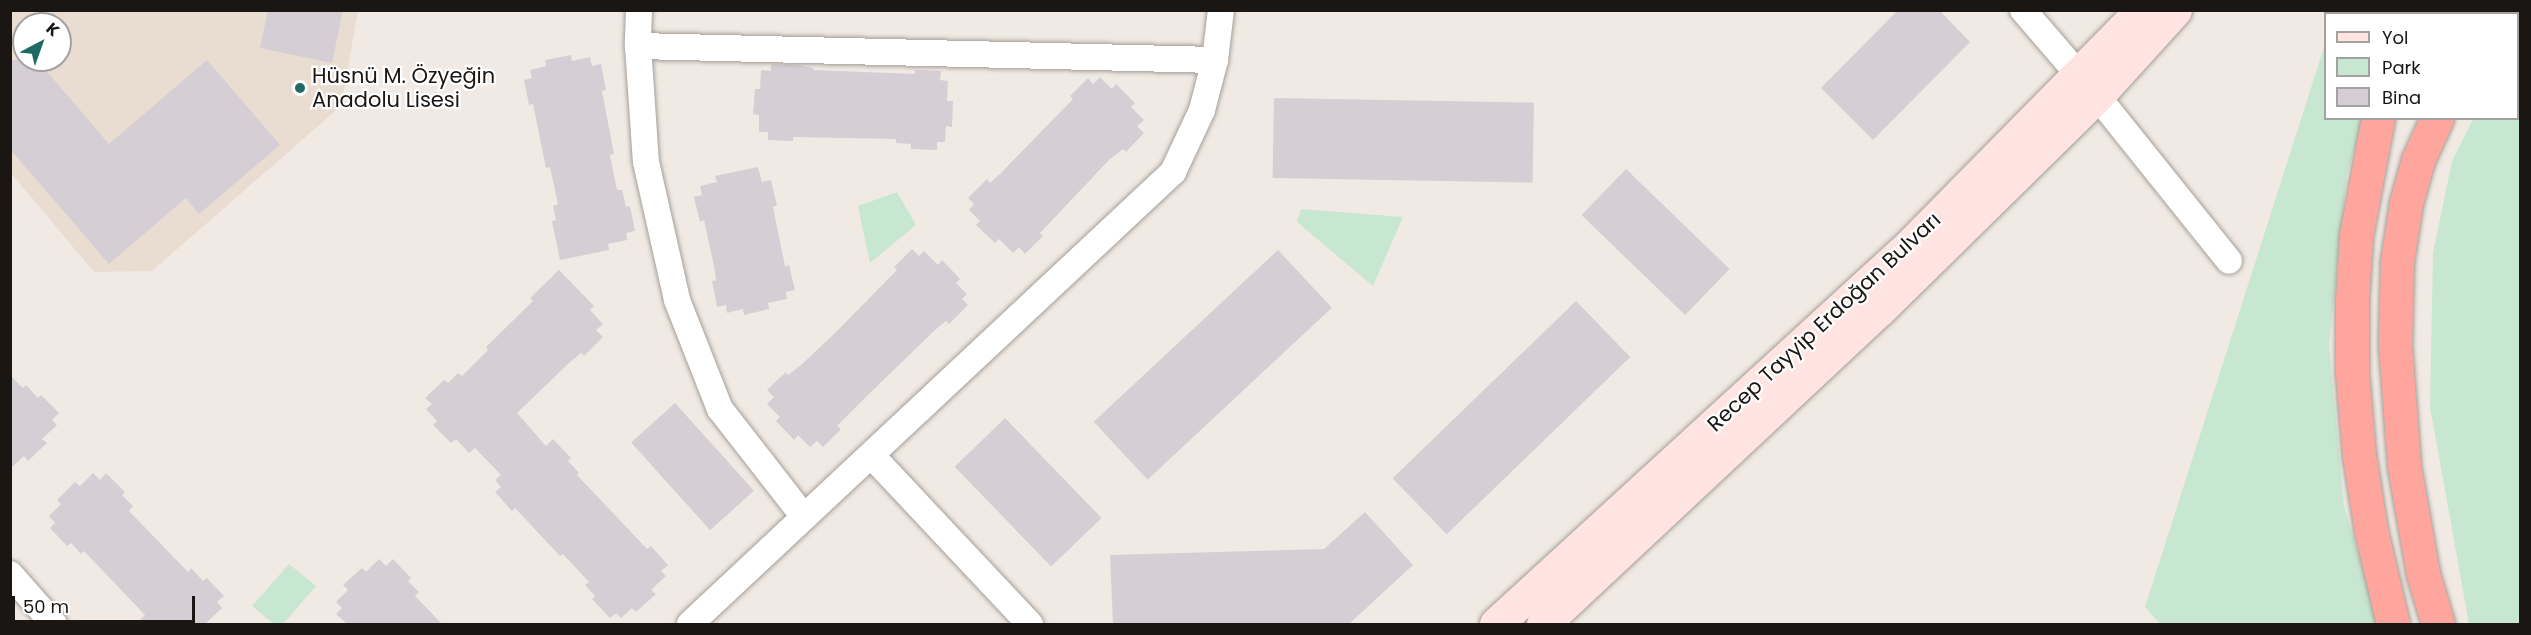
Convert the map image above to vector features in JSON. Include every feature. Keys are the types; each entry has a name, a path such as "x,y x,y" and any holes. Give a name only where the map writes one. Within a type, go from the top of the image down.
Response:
{"highway":[{"path":"2378,120 2356,236 2352,300 2352,373 2371,531 2393,624"},
{"path":"2436,120 2418,160 2406,203 2397,262 2395,345 2404,466 2423,574 2438,624"}],"street":[{"path":"639,10 638,46 646,162 676,300 720,409 804,517"},
{"path":"690,624 1173,172 1202,110 1215,60 1221,10"},
{"path":"2023,10 2088,86 2229,261"},
{"name":"Recep Tayyip Erdoğan Bulvarı","path":"1543,624 1879,310 2088,86 2142,10"},
{"name":"Recep Tayyip Erdoğan Bulvarı","path":"1496,624 1909,246 2175,10"},
{"path":"638,46 1215,60"},
{"path":"872,456 1030,624"},
{"path":"10,574 54,624"}],"shaded area":[{"path":"10,11 358,11 341,106 152,271 94,272 11,173"}],"green space":[{"path":"2324,47 2324,120 2364,120 2347,174 2329,345 2344,506 2379,624 2160,624 2145,607"},
{"path":"2520,67 2520,624 2469,624 2430,407 2433,253 2452,161 2472,120 2519,120"},
{"path":"897,192 916,225 870,263 858,206"},
{"path":"1301,209 1403,217 1373,286 1297,222"},
{"path":"289,564 316,586 283,624 274,624 252,606"}],"building":[{"path":"268,10 343,10 332,63 260,48"},
{"path":"1898,10 1939,10 1970,42 1873,140 1821,88"},
{"path":"571,55 572,61 590,57 592,66 601,64 606,90 602,91 614,154 610,155 617,190 622,190 626,207 630,206 635,231 626,233 627,240 608,244 609,250 560,260 552,221 556,220 553,206 558,204 550,167 546,168 533,104 529,105 524,80 532,78 530,70 546,66 545,60"},
{"path":"10,60 12,60 12,72 47,72 109,144 207,60 280,145 199,214 186,198 109,264 10,149"},
{"path":"771,64 797,65 813,68 813,70 915,74 915,70 941,71 940,80 948,81 947,101 953,101 952,127 946,126 945,142 937,142 937,150 911,149 911,144 896,143 896,139 793,137 793,141 768,140 768,132 759,132 759,115 753,114 755,89 760,89 761,70 771,71"},
{"path":"1100,77 1112,89 1116,84 1135,103 1131,107 1144,120 1137,126 1144,133 1126,152 1123,149 1110,159 1040,233 1043,236 1025,254 1019,247 1013,253 999,239 995,243 976,225 980,221 969,210 974,204 968,198 987,179 990,183 1001,173 1073,99 1070,96 1088,78 1093,84"},
{"path":"1274,98 1534,103 1533,183 1273,178"},
{"path":"758,167 762,182 771,180 777,206 773,206 785,266 789,265 795,290 786,292 787,299 768,303 769,309 744,315 743,309 727,313 726,305 717,307 712,281 716,280 714,266 704,220 700,222 694,197 702,195 700,186 717,182 715,176"},
{"path":"1626,169 1730,269 1685,315 1582,215"},
{"path":"912,249 919,256 924,251 938,265 942,260 960,279 956,283 967,294 962,299 968,305 949,324 946,321 935,330 871,392 837,426 841,429 823,447 817,441 810,447 798,435 794,440 776,421 780,417 767,404 774,397 767,390 786,372 788,375 801,365 836,332 897,270 894,267"},
{"path":"1278,250 1332,308 1148,480 1094,422"},
{"path":"559,270 594,306 590,310 603,324 596,330 603,337 584,356 581,353 569,363 517,413 546,446 553,439 571,458 568,461 579,473 577,475 647,549 651,546 668,565 661,571 666,576 651,590 656,594 636,612 632,608 621,618 616,613 610,618 592,599 595,596 585,585 589,582 563,554 560,556 515,508 512,511 495,492 501,487 495,480 501,475 475,448 469,453 456,439 451,443 433,425 437,421 426,409 432,404 425,398 444,380 448,383 458,373 462,376 488,350 486,347 533,301 530,298"},
{"path":"1576,301 1630,357 1447,534 1393,478"},
{"path":"10,375 23,388 26,385 38,398 41,395 59,413 52,420 57,425 42,439 47,443 28,461 24,456 10,469"},
{"path":"675,403 754,491 710,530 631,442"},
{"path":"1005,418 1102,518 1051,567 955,467"},
{"path":"93,473 100,480 106,473 125,492 122,495 133,506 129,511 188,572 191,568 203,581 207,578 224,596 217,602 222,608 205,624 136,624 145,615 84,551 81,554 71,543 67,546 50,528 55,523 49,516 61,504 57,500 75,482 80,486"},
{"path":"1365,512 1413,565 1349,624 1113,624 1110,555 1324,549"},
{"path":"379,559 386,566 393,559 411,578 408,581 419,592 415,596 442,624 347,624 336,614 342,608 336,602 348,590 343,585 362,568 366,572"}],"place":[{"name":"Hüsnü M. Özyeğin Anadolu Lisesi","path":"300,88"}]}
